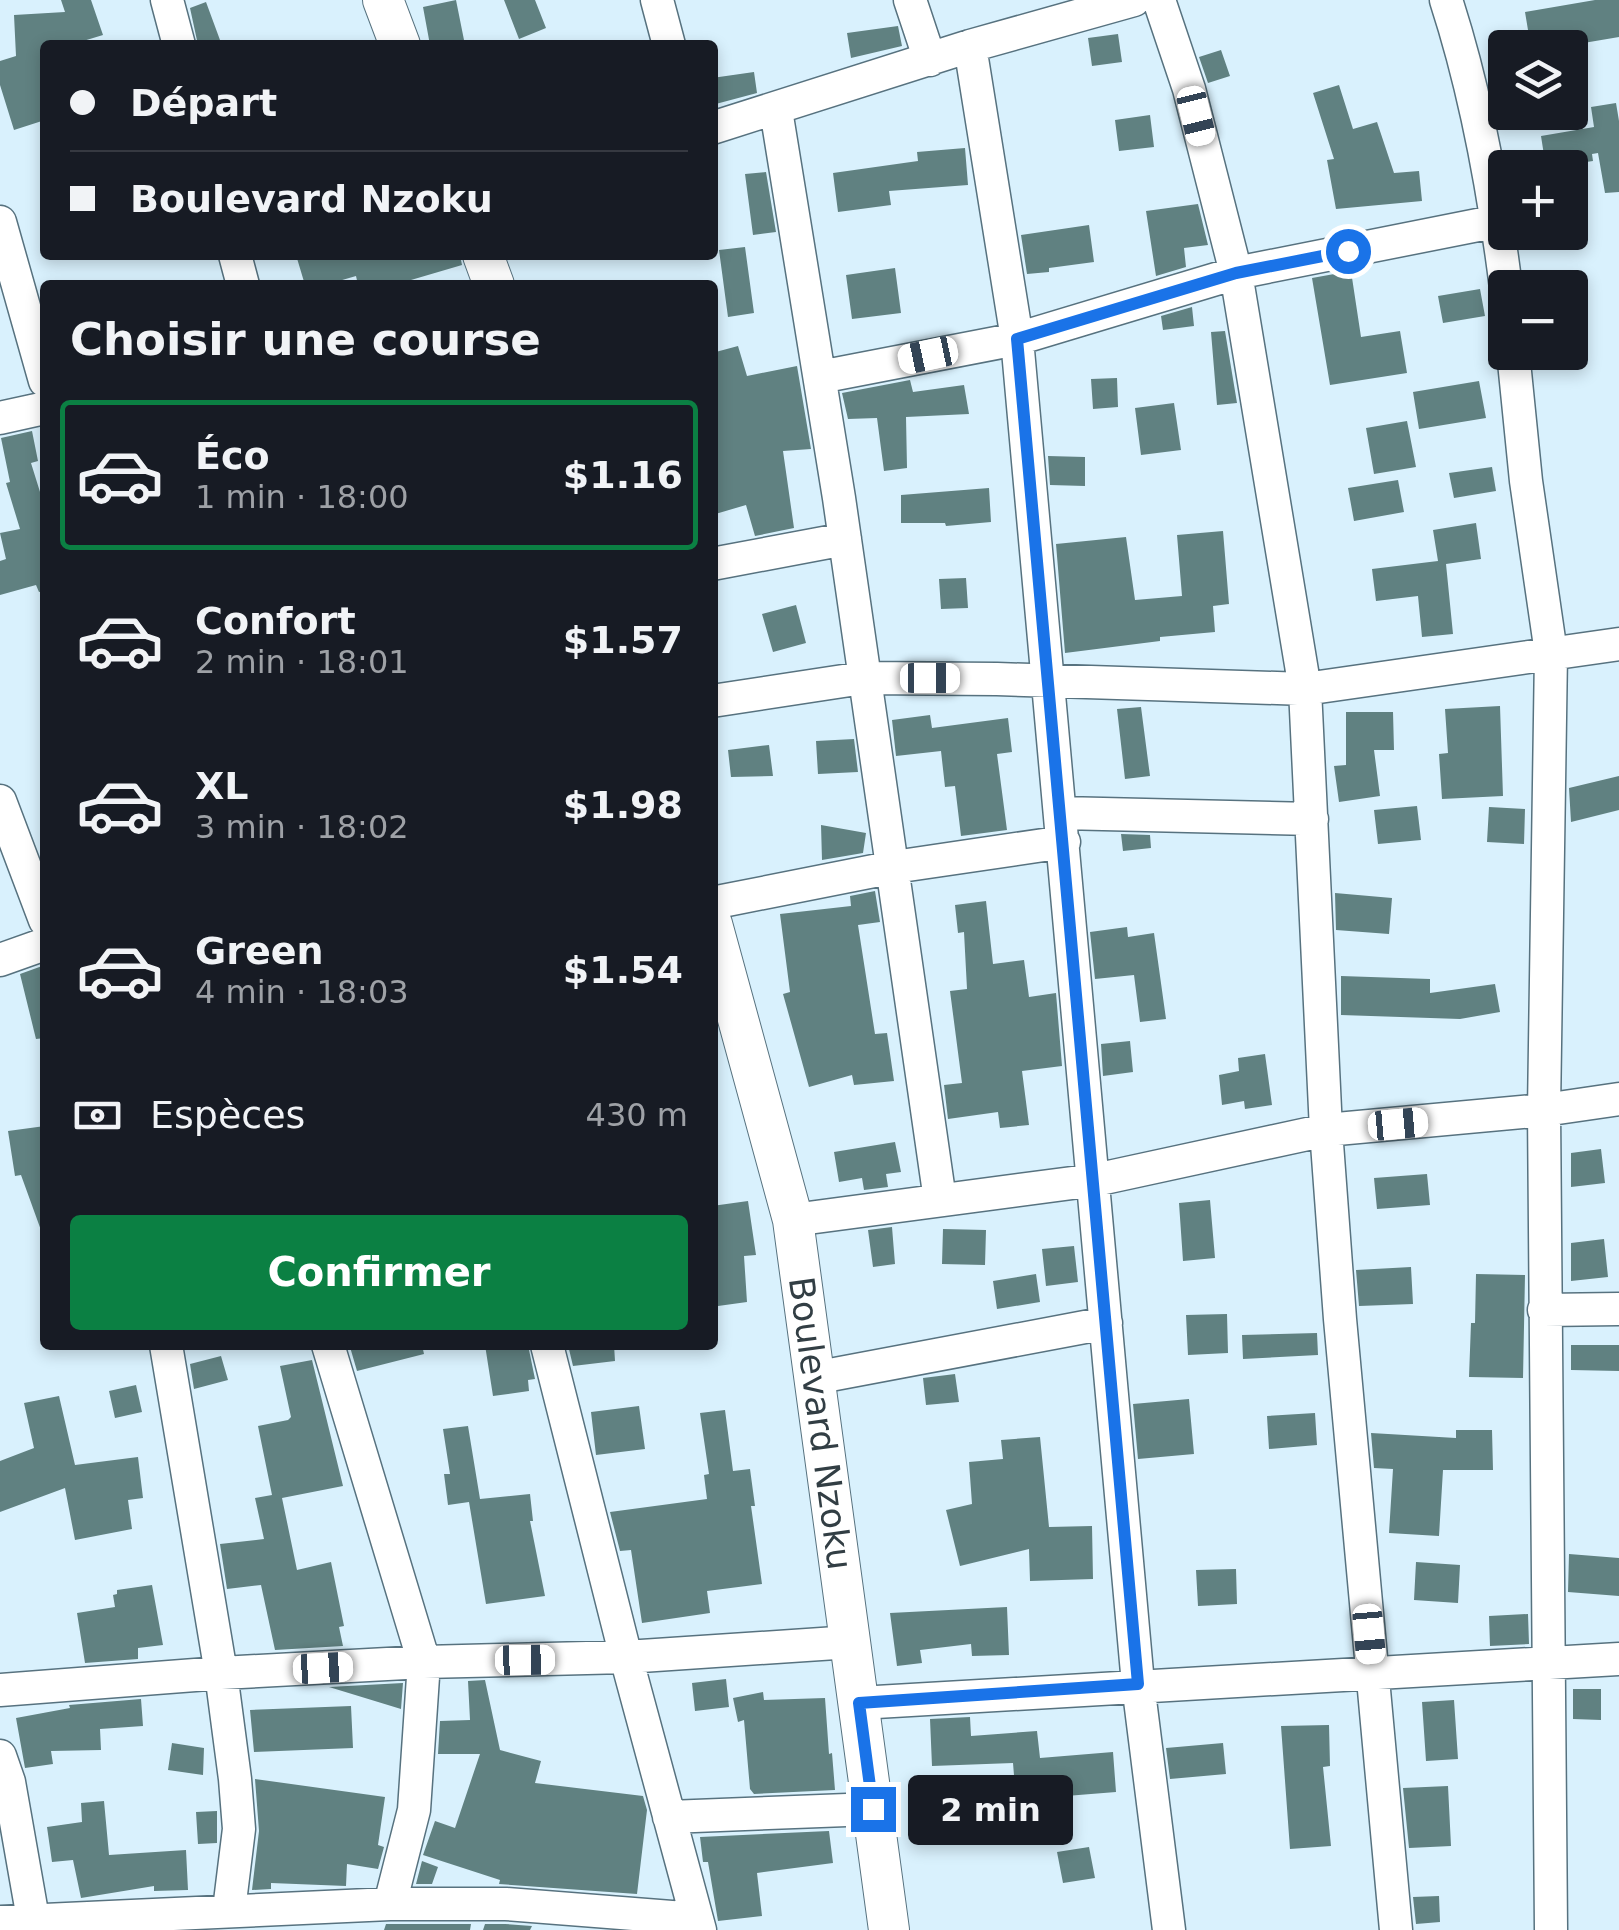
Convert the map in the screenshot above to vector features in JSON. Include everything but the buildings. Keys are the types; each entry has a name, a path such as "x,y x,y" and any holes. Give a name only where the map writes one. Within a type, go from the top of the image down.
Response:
{"street":[{"path":"167,0 178,40"},
{"path":"382,0 398,40"},
{"path":"657,0 668,40"},
{"path":"910,0 930,60"},
{"path":"718,126 970,46 1134,0"},
{"path":"1158,0 1189,90 1236,273 1305,689 1326,1130 1396,1930"},
{"path":"1446,0 1458,35 1488,174"},
{"path":"970,46 1017,339 1138,1684 1169,1930"},
{"path":"776,110 845,538 940,1200"},
{"path":"0,222 40,364"},
{"path":"820,378 1017,339 1236,273 1488,223"},
{"path":"1515,370 1551,653 1544,1110 1550,1930"},
{"path":"0,418 40,409"},
{"path":"718,563 845,538"},
{"path":"718,700 863,678 1305,689 1619,644"},
{"path":"0,801 40,907"},
{"path":"718,902 894,867 1062,827 1312,819"},
{"path":"0,960 40,946"},
{"name":"Boulevard Nzoku","path":"718,946 793,1220 889,1930"},
{"path":"793,1220 1095,1180 1326,1130 1544,1110 1619,1099"},
{"path":"1544,1310 1619,1309"},
{"path":"814,1378 1106,1323"},
{"path":"167,1350 222,1673 240,1830 229,1910"},
{"path":"330,1350 424,1662 414,1810 390,1904"},
{"path":"0,1756 9,1782 23,1924 229,1910 308,1918 390,1904 559,1919 698,1924 548,1350"},
{"path":"0,1690 222,1673 424,1662 626,1658 851,1642"},
{"path":"859,1703 1619,1659"},
{"path":"669,1817 873,1809"}],"route":[{"path":"873,1809 859,1703 1138,1684 1017,339 1236,273 1348,251"}]}
